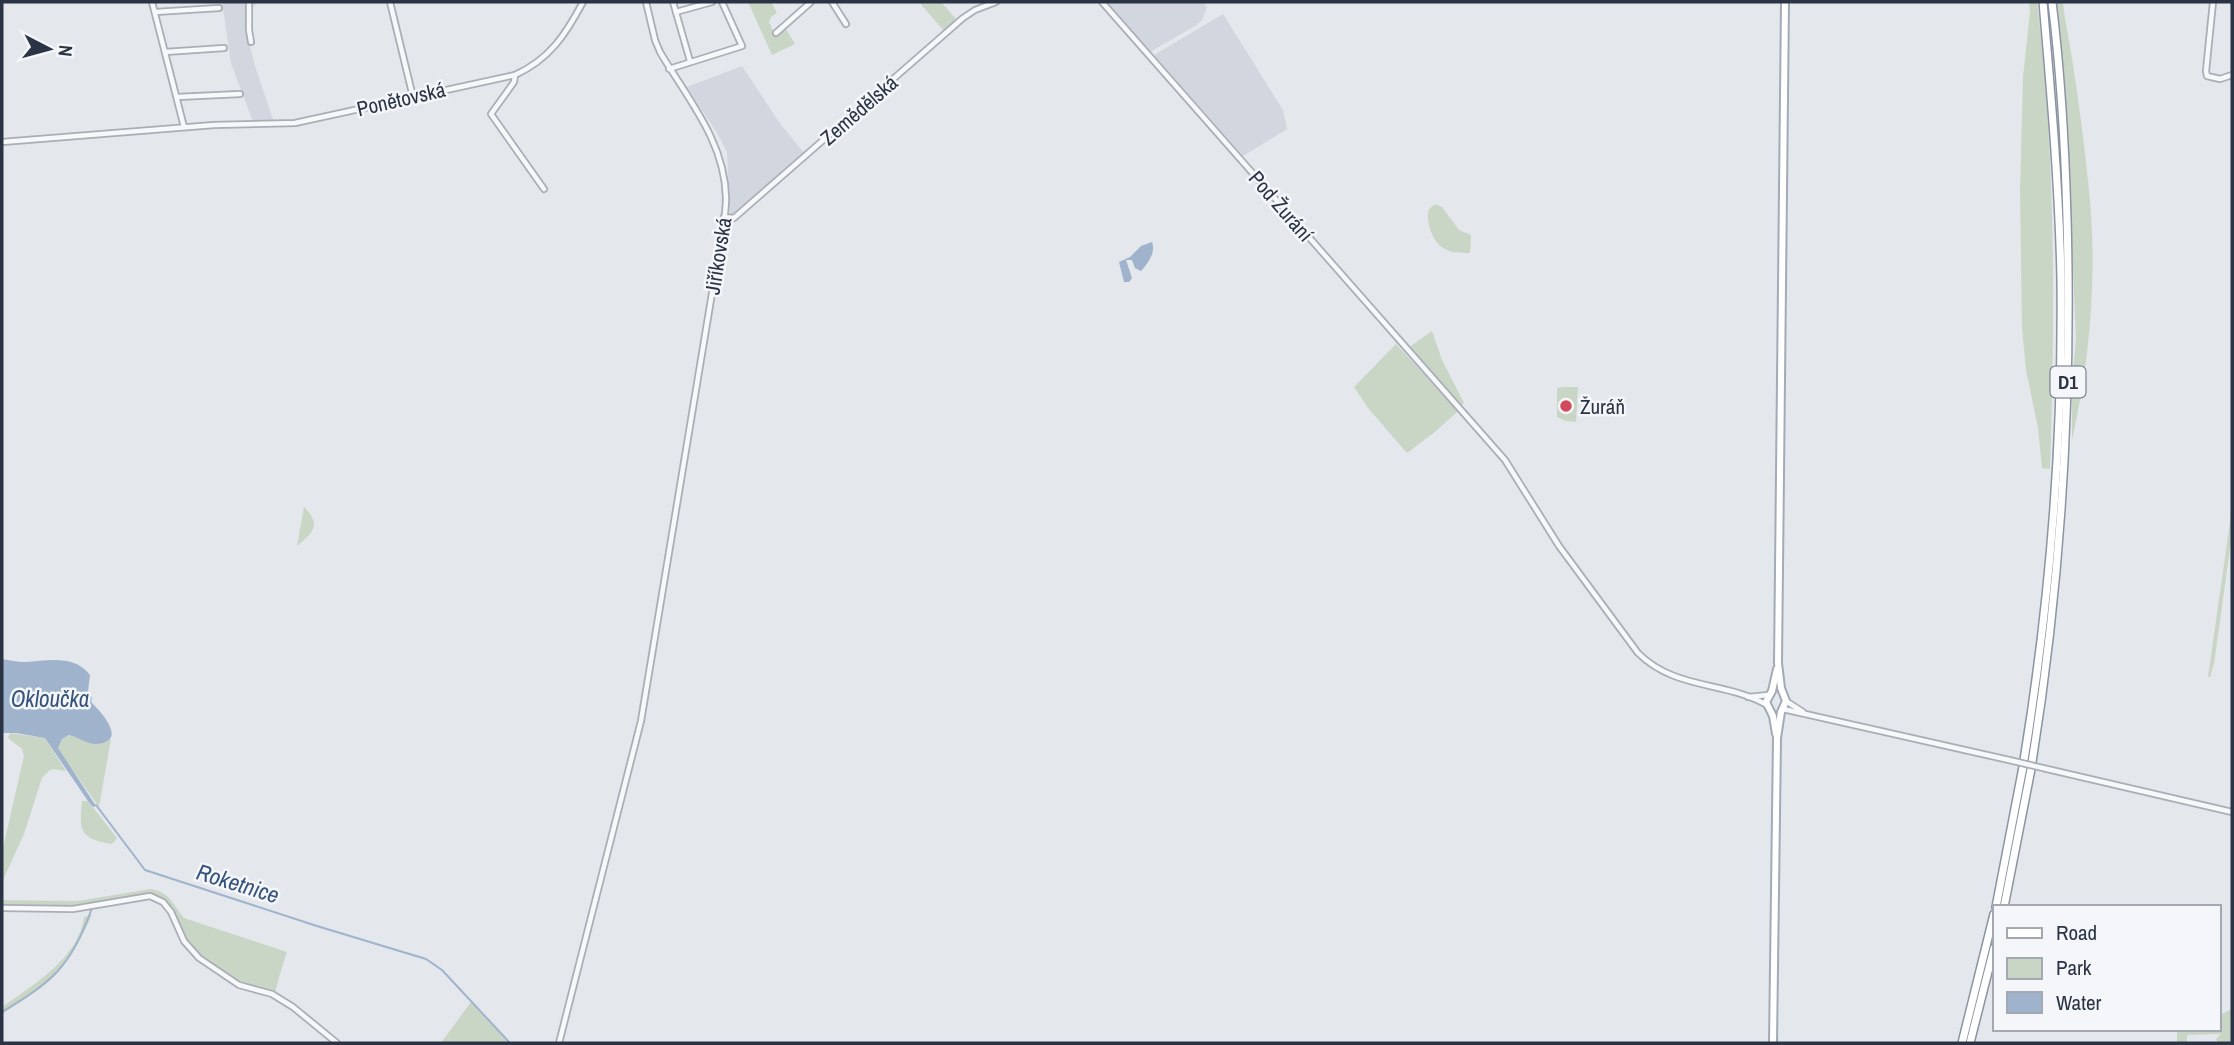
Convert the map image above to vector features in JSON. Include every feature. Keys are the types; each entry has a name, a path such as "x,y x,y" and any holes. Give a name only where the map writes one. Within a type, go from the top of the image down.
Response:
{"highway":[{"name":"D1","path":"1996,905 2028,765 2051,544 2057,457 2061,278 2056,153 2043,2"},
{"name":"D1","path":"2004,905 2056,585 2066,457 2069,275 2065,153 2052,2"},
{"path":"1962,1043 1993,918"},
{"path":"1970,1043 1993,952"}],"main road":[{"path":"1773,1043 1777,738 1786,701 1782,694 1778,663 1785,2"},
{"path":"1777,738 1769,707 1778,663"},
{"path":"1770,694 1782,694"},
{"path":"1769,707 1776,712 1782,709"}],"street":[{"path":"152,2 184,127"},
{"path":"250,2 251,42"},
{"path":"390,2 413,97"},
{"name":"Ponětovská","path":"2,142 184,127 295,123 515,75 539,61 557,44 567,32 583,2"},
{"name":"Jiříkovská","path":"559,1043 641,721 726,198 720,154 669,69 655,40 646,2"},
{"path":"673,2 690,61"},
{"path":"676,12 712,2"},
{"path":"669,69 741,46 722,2"},
{"path":"776,33 811,2"},
{"path":"832,2 846,24"},
{"name":"Zemědělská","path":"724,217 734,218 963,18 996,2"},
{"name":"Pod Žurání","path":"1102,2 1505,460 1559,546 1638,653 1667,674 1747,697 1769,707"},
{"path":"2213,2 2207,76 2212,79 2232,75"},
{"path":"155,12 219,8"},
{"path":"165,52 224,48"},
{"path":"515,75 514,82 491,114 544,189"},
{"path":"177,97 240,94"},
{"path":"1747,697 1770,694"},
{"path":"1786,701 1804,712"},
{"path":"1782,709 2232,812"},
{"path":"2,908 73,909 150,896 163,902 171,912 184,941 199,958 239,985 272,994 293,1007 337,1043"}],"shaded area":[{"path":"222,2 258,2 247,13 246,32 274,122 253,122 231,63"},
{"path":"1103,2 1203,2 1207,7 1202,20 1195,26 1150,52"},
{"path":"1223,14 1283,110 1287,129 1243,156 1154,55"},
{"path":"742,66 779,122 804,153 730,217 727,152 687,87"}],"green space":[{"path":"748,2 771,2 777,13 769,22 776,37 786,29 795,44 772,55"},
{"path":"919,2 941,2 957,20 944,31"},
{"path":"2029,2 2037,2 2051,177 2053,352 2050,469 2042,468 2022,328 2020,190 2023,77"},
{"path":"2056,2 2063,2 2091,213 2091,311 2084,376 2072,440 2072,384 2076,339 2067,125"},
{"path":"1435,204 1442,207 1459,230 1471,235 1470,253 1449,251 1438,243 1428,220 1429,209"},
{"path":"1432,331 1442,360 1464,403 1460,406 1408,348"},
{"path":"1396,344 1458,411 1407,453 1368,408 1354,387"},
{"path":"1578,387 1576,422 1557,417 1557,388"},
{"path":"304,507 310,513 314,524 311,533 297,546"},
{"path":"2232,508 2232,534 2214,664 2208,677"},
{"path":"10,733 45,738 66,771 51,770 42,778 24,834 2,882 2,852 24,756 22,749 8,738"},
{"path":"70,735 97,744 111,739 99,807 59,751 62,739"},
{"path":"82,801 88,801 117,838 112,844 93,839 84,832 81,826"},
{"path":"151,889 167,896 184,918 287,952 275,993 232,977 204,959 190,944 168,906 156,896 148,894 63,906 2,906 2,900 78,901"},
{"path":"92,915 74,950 56,974 34,993 2,1014 2,1007 40,980 64,958 80,932 84,917"},
{"path":"471,1002 509,1043 441,1043"},
{"path":"2232,1009 2232,1043 2218,1043 2216,1039 2221,1034 2187,1035 2187,1043 2177,1043 2177,1031 2220,1031 2220,1015"}],"water":[{"path":"1152,242 1152,254 1141,271 1135,268 1132,260 1126,260 1132,278 1129,282 1124,282 1119,262 1130,257 1141,246"},
{"name":"Okloučka","path":"2,659 22,662 68,661 84,668 90,675 88,691 91,702 109,725 111,737 106,742 94,744 69,735 62,739 58,748 96,806 93,807 88,801 45,738 2,733"}],"waterway":[{"name":"Roketnice","path":"96,805 145,870 426,959 442,970 510,1043"},
{"path":"2,1012 35,991 68,959 92,908"}],"place":[{"name":"Žuráň","path":"1566,406"}]}
